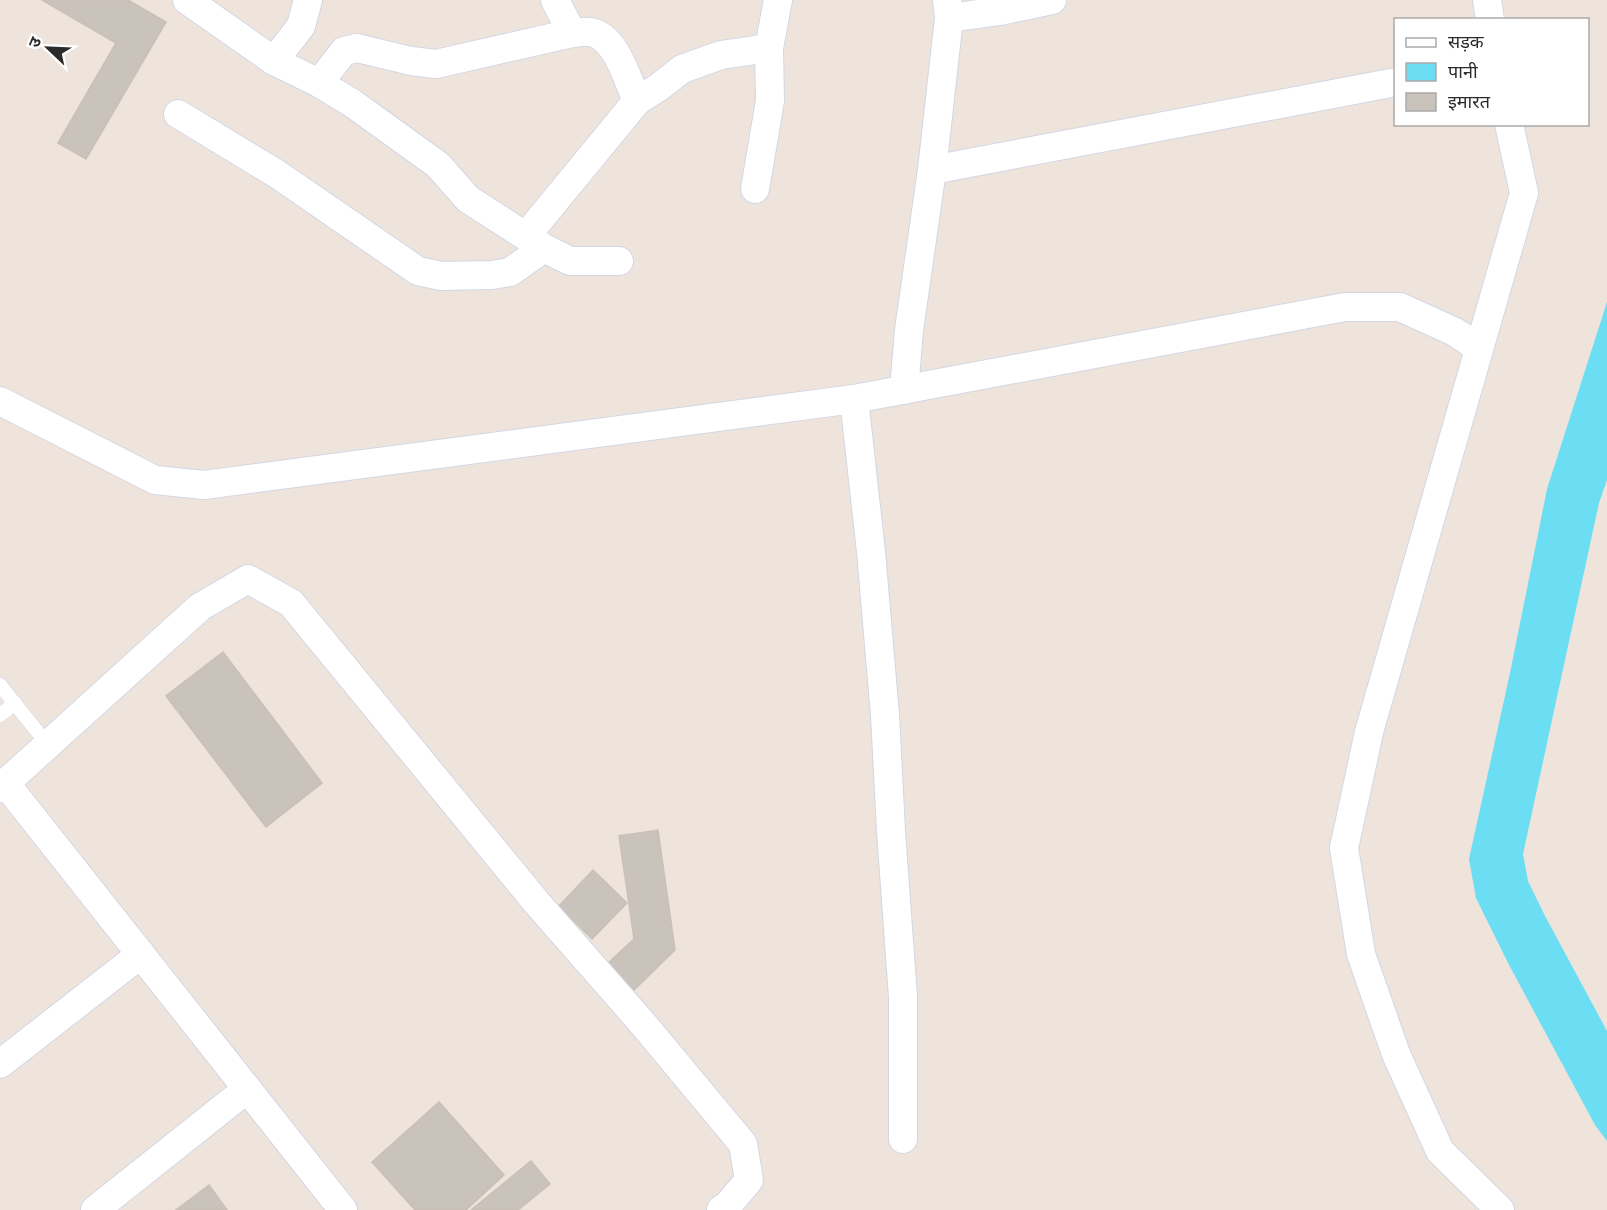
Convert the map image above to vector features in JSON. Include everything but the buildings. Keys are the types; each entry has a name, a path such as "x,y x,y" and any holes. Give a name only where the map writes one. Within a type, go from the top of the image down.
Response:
{"street":[{"path":"187,0 274,61 319,83 352,103 438,165 468,199 535,242 570,261 619,261"},
{"path":"274,61 301,26 308,0"},
{"path":"555,0 572,33"},
{"path":"755,189 770,101 770,48 778,0"},
{"path":"904,390 909,330 932,170 948,9 999,11 1052,0"},
{"path":"1487,0 1490,18"},
{"path":"319,83 344,51 357,48 411,61 436,64 572,33 590,32 602,37 613,47 637,101"},
{"path":"178,114 277,174 418,271 441,276 510,273 637,101 682,69 721,55 770,48"},
{"path":"932,170 1394,82"},
{"path":"1500,1210 1440,1151 1396,1054 1361,954 1344,848 1369,732 1524,193 1509,126"},
{"path":"0,401 155,480 204,485 854,399 1345,307 1400,307 1455,332 1479,348"},
{"path":"854,399 871,552 885,715 903,997 903,1139"},
{"path":"343,1210 141,954 3,786 200,607 248,579 291,603 537,903 644,1025 743,1144 749,1180 721,1210"},
{"path":"0,1064 141,954"},
{"path":"94,1210 247,1089"}],"lane":[{"path":"0,685 48,745"},
{"path":"0,714 15,703"}],"water":[{"path":"1607,302 1607,480 1599,503 1523,854 1528,881 1607,1031 1607,1141 1595,1125 1508,963 1476,898 1469,859 1547,489"}]}
